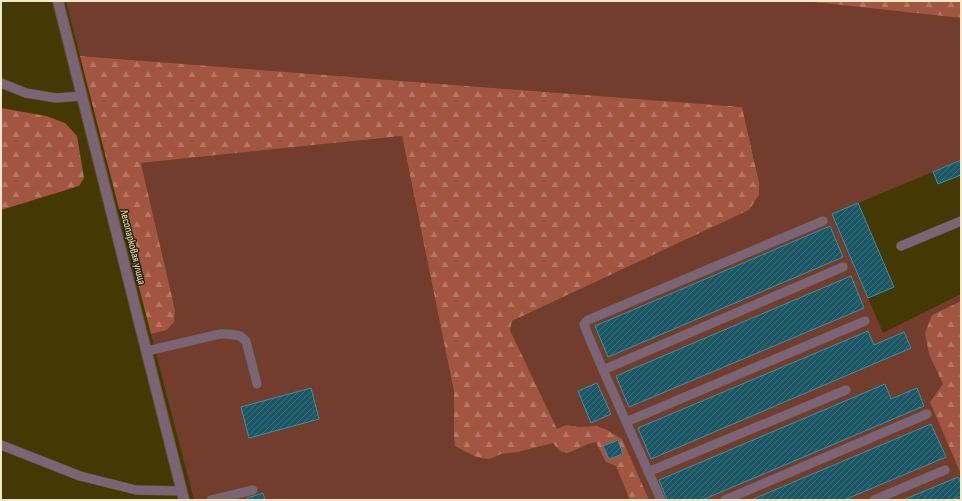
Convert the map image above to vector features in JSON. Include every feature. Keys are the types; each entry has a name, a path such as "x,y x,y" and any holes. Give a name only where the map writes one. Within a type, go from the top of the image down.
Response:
{"street":[{"name":"Лесопарковая улица","path":"58,1 183,495"}],"lane":[{"path":"1,83 26,93 48,97 56,98 82,96"},
{"path":"661,500 584,324 588,320 822,221"},
{"path":"901,246 961,221"},
{"path":"603,370 843,267"},
{"path":"626,422 865,321"},
{"path":"147,351 220,334 240,336 246,341 257,384"},
{"path":"648,472 846,390"},
{"path":"725,500 927,414"},
{"path":"1,445 80,476 136,490 183,495"},
{"path":"874,500 945,470"},
{"path":"211,500 253,490"}],"shaded area":[{"path":"66,1 804,1 961,18 961,160 832,214 883,333 961,294 961,301 932,315 961,421 961,500 194,500 151,334 167,330 174,322 175,310 141,163 402,136 454,392 454,438 490,459 501,454 518,452 553,443 557,429 510,330 512,321 749,210 759,195 759,182 742,107 80,56"}],"green space":[{"path":"804,1 961,1 961,18"},
{"path":"80,56 742,107 759,182 759,195 749,210 512,321 510,330 557,429 566,425 578,427 596,426 605,429 622,439 649,500 630,500 616,466 606,462 596,442 568,453 560,451 553,443 518,452 501,454 490,459 474,456 455,446 454,392 402,136 141,163 175,310 174,322 167,330 151,334"},
{"path":"1,108 46,116 65,123 77,136 84,178 79,186 1,210"},
{"path":"961,301 961,474 930,402 943,384 929,354 925,333 932,315"}],"building":[{"path":"961,160 961,175 938,184 933,172"},
{"path":"858,203 894,287 868,298 832,214"},
{"path":"830,226 843,257 608,357 595,326"},
{"path":"851,276 864,308 629,407 616,376"},
{"path":"868,331 874,345 904,332 911,348 651,459 638,428"},
{"path":"597,383 611,414 591,423 578,391"},
{"path":"885,384 891,399 917,388 924,406 702,500 667,500 659,480"},
{"path":"311,388 319,419 249,438 241,407"},
{"path":"931,424 946,457 844,500 751,500"},
{"path":"618,440 623,454 609,459 603,446"},
{"path":"958,477 961,483 961,496 952,500 903,500"},
{"path":"263,493 265,500 247,500 247,498"}]}
